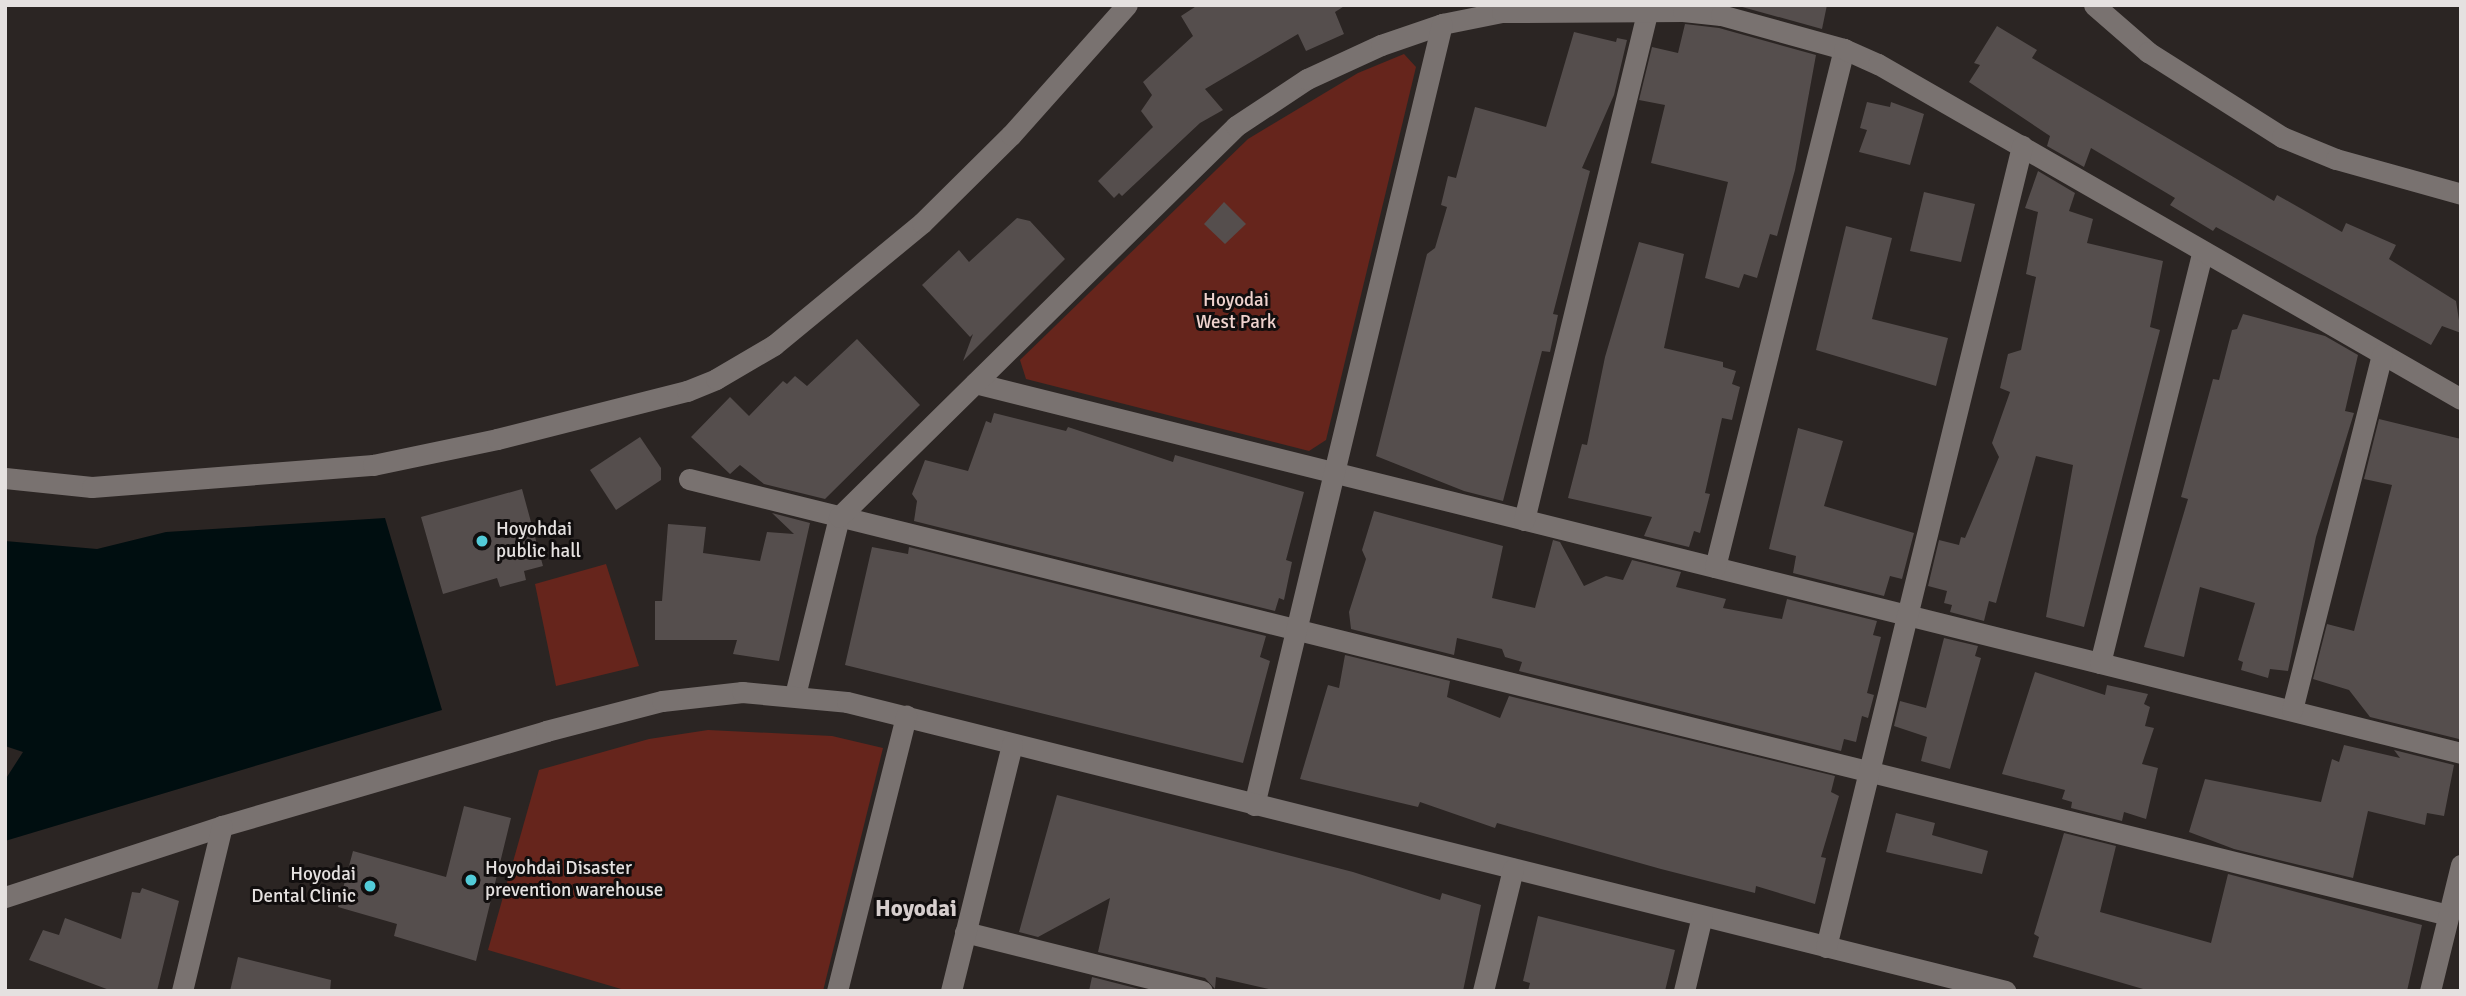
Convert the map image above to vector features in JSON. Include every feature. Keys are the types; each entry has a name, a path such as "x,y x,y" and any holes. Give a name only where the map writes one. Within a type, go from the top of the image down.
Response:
{"street":[{"path":"5,478 92,487 373,465 497,439 687,391 716,379 774,345 922,223 1011,135 1127,5"},
{"path":"2094,5 2148,52 2282,137 2336,159 2461,194"},
{"path":"1524,520 1648,9"},
{"path":"795,695 839,517 1236,126 1307,79 1381,45 1442,24 1531,10 1648,9 1721,15 1844,49 2022,146 2202,253 2461,399"},
{"path":"1254,805 1442,24"},
{"path":"1715,567 1844,49"},
{"path":"1826,947 2022,146"},
{"path":"2099,663 2202,253"},
{"path":"2291,710 2382,354"},
{"path":"975,383 2461,753"},
{"path":"689,479 2448,915"},
{"path":"5,897 222,826 662,701 742,692 795,695 906,716 2005,991"},
{"path":"837,991 906,716"},
{"path":"951,991 1012,744"},
{"path":"182,991 222,826"},
{"path":"2430,991 2461,865"},
{"path":"1483,991 1513,869"},
{"path":"1684,991 1702,916"},
{"path":"965,932 1202,991"}],"green space":[{"name":"Hoyodai West Park","path":"1404,54 1416,67 1326,440 1309,451 1026,379 1020,360 1248,139 1358,73"},
{"path":"606,564 639,666 556,686 535,584"},
{"path":"708,730 832,736 883,748 823,991 628,991 488,950 539,770 649,739"}],"shaded area":[{"path":"385,518 442,710 5,841 5,780 23,752 5,746 5,541 97,549 166,532"}],"building":[{"path":"1198,5 1346,5 1335,12 1344,34 1306,51 1298,34 1205,89 1223,110 1200,123 1122,196 1119,193 1114,198 1098,181 1153,127 1141,111 1152,95 1143,82 1193,36 1181,16"},
{"path":"1735,5 1827,5 1822,29"},
{"path":"1685,24 1719,28 1816,55 1795,170 1777,236 1770,234 1757,278 1744,274 1739,288 1705,278 1728,182 1651,163 1665,105 1639,100 1652,47 1678,53"},
{"path":"1997,26 2037,50 2032,58 2274,201 2277,195 2342,232 2346,223 2396,245 2389,259 2456,301 2461,333 2442,326 2431,345 2216,227 2213,231 2170,205 2175,198 2091,148 2084,167 2047,146 2050,136 1969,82 1980,65 1974,63"},
{"path":"1574,32 1616,42 1617,38 1627,40 1614,95 1582,168 1590,171 1553,314 1558,315 1550,352 1542,351 1503,501 1464,491 1376,456 1427,254 1435,248 1447,207 1441,205 1448,176 1456,178 1475,107 1546,127"},
{"path":"1867,102 1890,107 1891,102 1924,114 1910,165 1859,152 1867,130 1860,128"},
{"path":"2038,171 2075,193 2069,211 2093,219 2087,243 2163,261 2150,327 2160,330 2084,627 2046,617 2073,465 2036,456 1996,603 1989,601 1984,621 1950,612 1952,605 1944,603 1947,591 1928,586 1939,540 1959,545 1961,537 1965,538 1999,457 1992,443 2010,392 2000,388 2008,354 2021,350 2036,277 2026,274 2038,212 2025,208"},
{"path":"1924,192 1975,204 1961,262 1910,251"},
{"path":"1224,202 1246,224 1225,244 1204,224"},
{"path":"1017,218 1030,221 1065,259 963,361 973,334 970,337 922,285 959,250 969,262"},
{"path":"1846,226 1892,238 1872,319 1948,338 1936,386 1816,350"},
{"path":"1639,242 1684,254 1664,348 1723,362 1723,367 1736,371 1732,384 1740,387 1732,420 1722,418 1705,493 1710,494 1700,533 1694,531 1689,547 1644,536 1652,517 1568,498 1582,444 1587,445 1605,357"},
{"path":"2243,314 2325,336 2358,355 2345,411 2354,413 2316,537 2288,671 2270,669 2268,678 2241,670 2243,662 2238,660 2255,603 2200,587 2184,657 2144,647 2188,499 2181,497 2213,379 2219,380 2232,330 2237,329"},
{"path":"857,339 920,405 825,499 764,484 740,465 730,474 691,437 730,397 749,416 783,381 787,384 795,376 807,386"},
{"path":"994,413 1066,431 1068,427 1173,462 1175,455 1304,492 1286,560 1292,562 1284,600 1279,598 1275,611 914,521 917,501 912,494 925,460 968,471 986,421 991,423"},
{"path":"2379,419 2461,439 2459,739 2370,717 2349,690 2313,679 2327,624 2354,631 2392,485 2364,479"},
{"path":"1798,428 1843,441 1824,506 1914,533 1902,579 1890,576 1884,596 1793,573 1796,556 1769,549"},
{"path":"640,437 661,468 661,480 616,510 590,470"},
{"name":"Hoyohdai public hall","path":"522,489 543,566 524,571 526,580 500,587 497,578 443,594 421,517"},
{"path":"1374,511 1503,546 1492,598 1535,608 1553,540 1560,542 1584,586 1606,576 1623,580 1632,560 1681,572 1676,587 1726,599 1723,608 1782,619 1787,599 1877,621 1873,635 1881,637 1867,693 1874,695 1868,718 1862,716 1856,742 1844,739 1841,751 1519,671 1522,662 1505,657 1502,649 1457,638 1454,655 1351,629 1349,612 1366,559 1362,550"},
{"path":"772,513 810,523 779,661 733,654 737,640 655,640 655,601 662,601 668,524 706,527 703,553 760,561 767,532 794,534"},
{"path":"872,547 908,554 909,547 1266,636 1260,657 1270,661 1243,763 845,665"},
{"path":"1944,638 1978,646 1975,656 1981,658 1950,769 1921,761 1927,737 1894,726 1900,701 1926,708"},
{"path":"1345,655 1450,681 1447,697 1500,718 1509,696 1835,776 1831,792 1839,796 1821,857 1826,858 1815,904 1756,886 1755,893 1497,823 1495,828 1420,802 1418,807 1300,779 1328,685 1339,688"},
{"path":"2035,672 2105,695 2107,685 2148,694 2144,704 2150,707 2145,726 2154,728 2142,764 2158,768 2146,819 2124,812 2122,821 2071,808 2072,802 2062,799 2065,790 2002,774"},
{"path":"2344,745 2400,758 2394,750 2454,765 2444,816 2427,813 2425,825 2368,811 2353,878 2234,849 2189,832 2205,779 2321,802 2332,759 2339,762"},
{"path":"1057,795 1353,872 1440,900 1442,893 1481,905 1463,991 1277,991 1216,977 1215,989 1205,978 1098,952 1110,898 1038,937 1019,932"},
{"path":"464,806 511,818 476,961 394,936 397,924 338,907 353,851 446,877"},
{"path":"1896,813 1935,823 1932,835 1988,851 1982,874 1886,852"},
{"path":"2064,833 2116,846 2100,912 2211,943 2228,874 2422,925 2407,991 2150,991 2033,957 2039,937 2034,934"},
{"path":"142,888 179,901 157,991 112,991 29,960 43,930 59,935 65,918 121,939 132,892 140,893"},
{"path":"1538,916 1675,950 1665,991 1528,991 1530,983 1523,981"},
{"path":"238,957 331,980 330,991 230,991"},
{"path":"1092,977 1147,991 1089,991"}],"place":[{"name":"Hoyohdai public hall","path":"482,541"},
{"name":"Hoyohdai Disaster prevention warehouse","path":"471,880"},
{"name":"Hoyodai Dental Clinic","path":"370,886"}],"district":[{"name":"Hoyodai","path":"916,909"}]}
